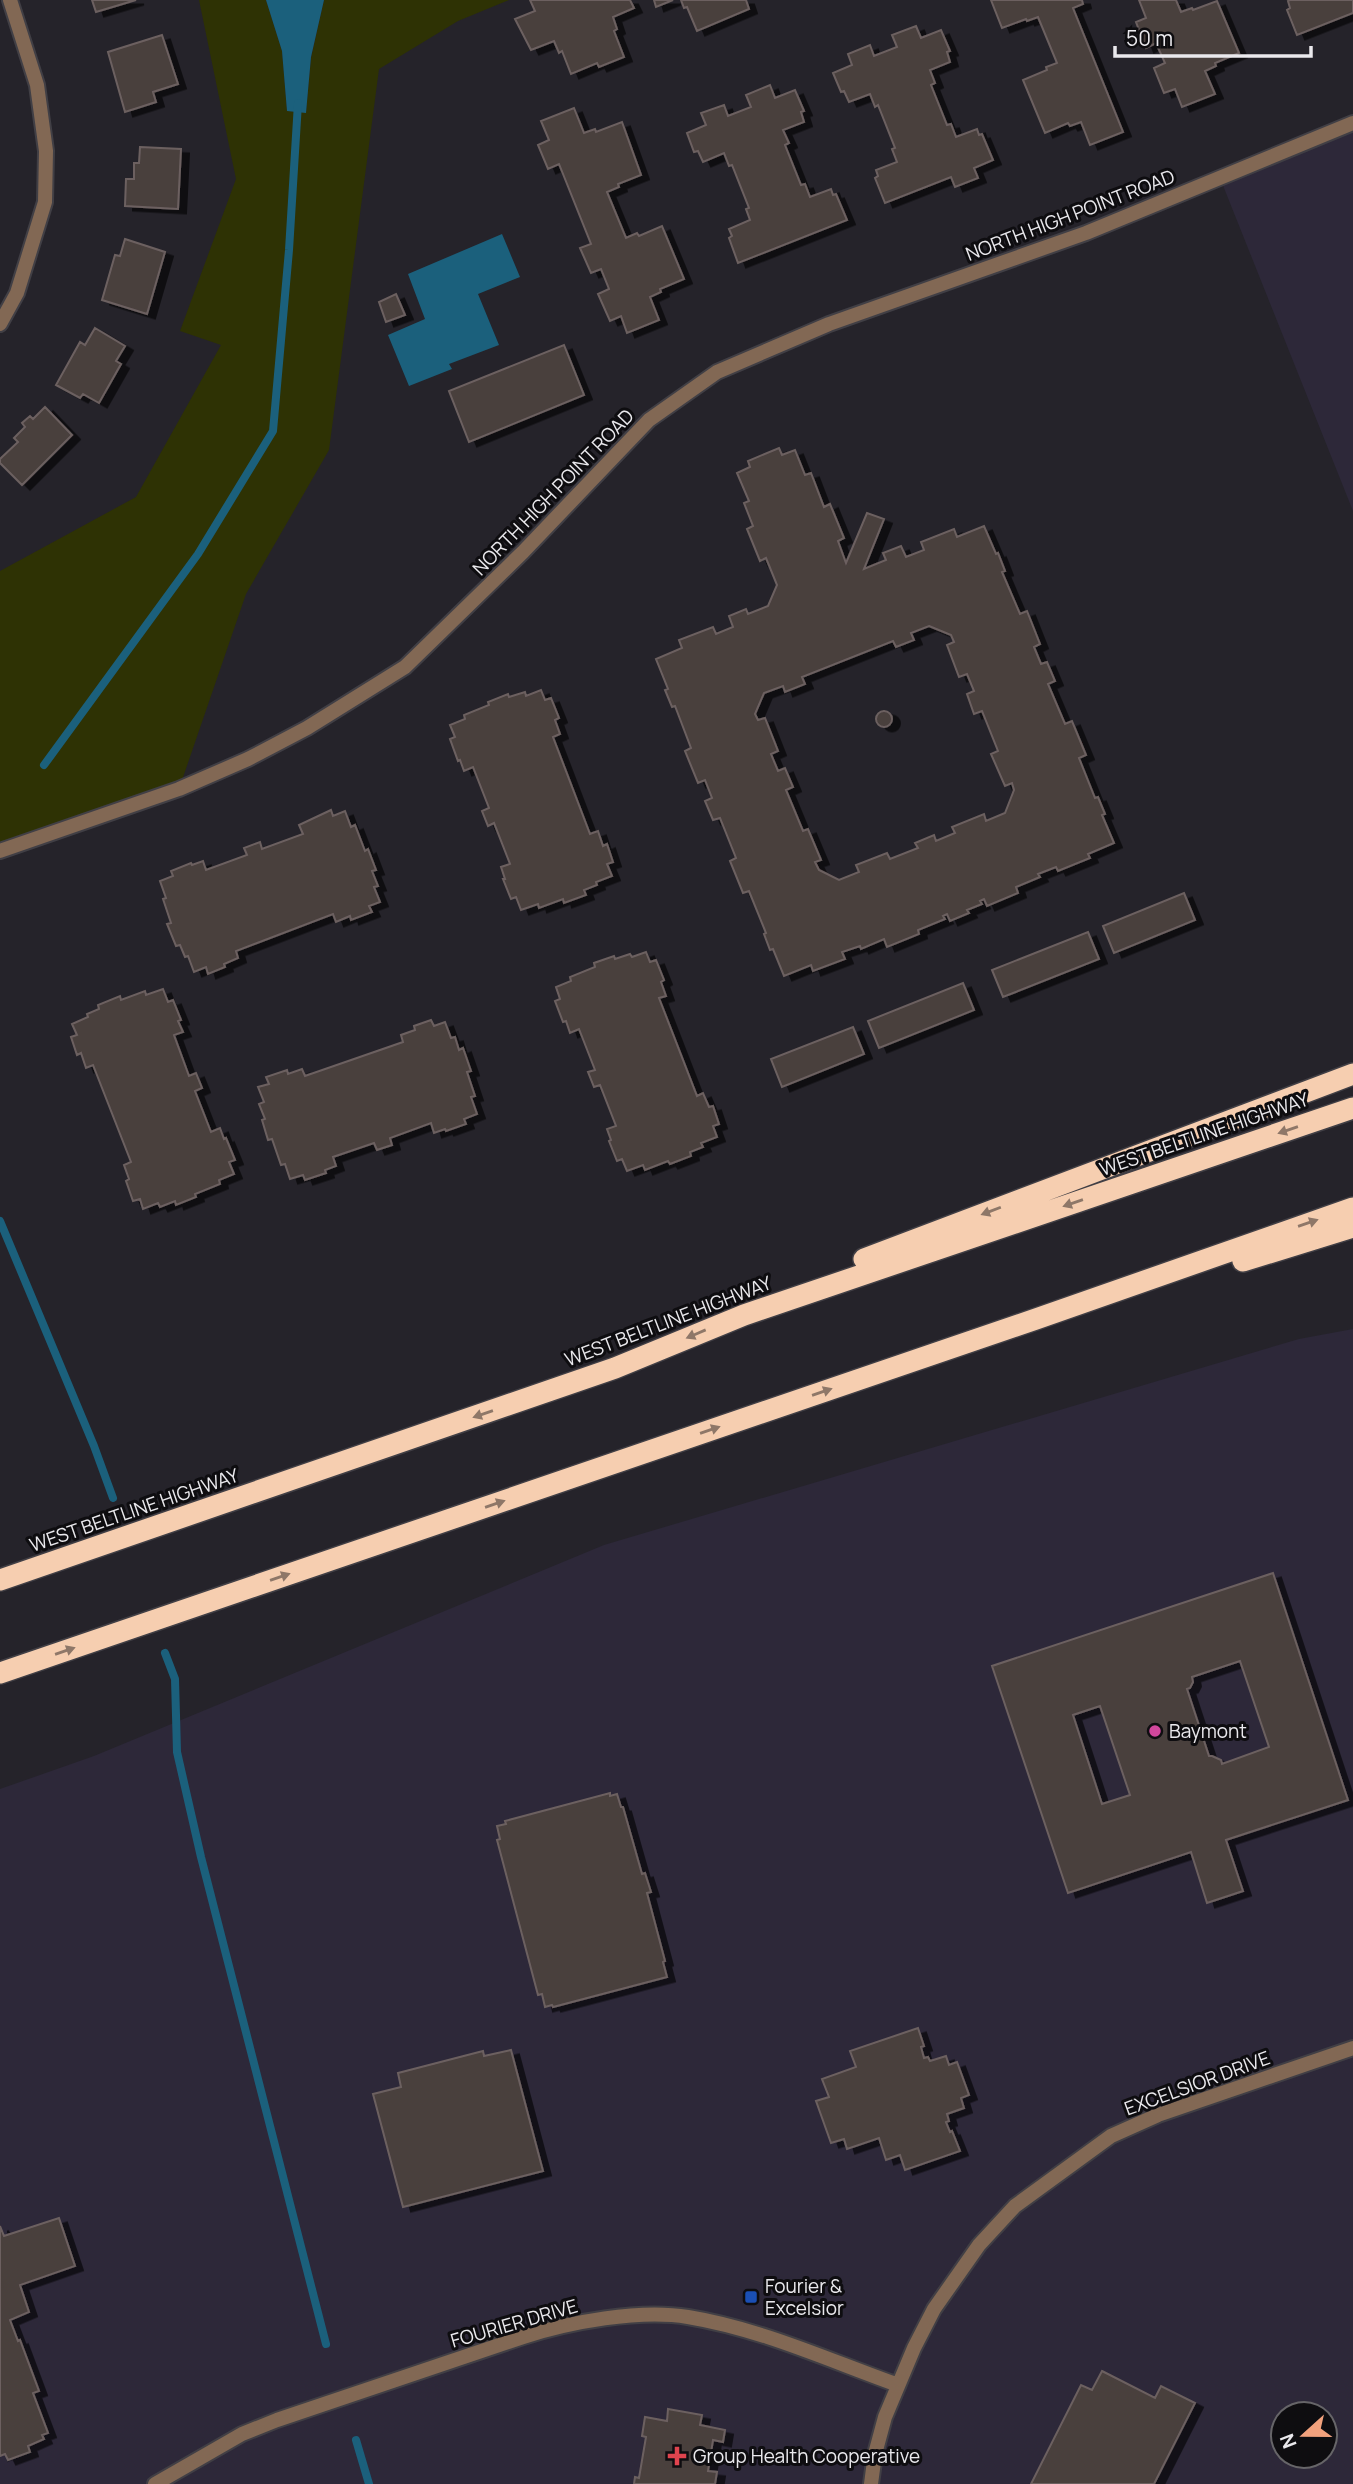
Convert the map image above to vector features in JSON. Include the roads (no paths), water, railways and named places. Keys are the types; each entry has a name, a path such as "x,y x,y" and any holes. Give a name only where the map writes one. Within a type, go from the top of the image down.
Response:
{"highway":[{"path":"744,1315 860,1261 1353,1074"},
{"name":"WEST BELTLINE HIGHWAY","path":"0,1580 615,1368 744,1315 1353,1108"},
{"path":"0,1673 1353,1208"},
{"path":"1036,1319 1158,1287 1353,1227"}],"street":[{"path":"0,324 18,293 45,202 46,151 37,85 10,0"},
{"name":"NORTH HIGH POINT ROAD","path":"0,850 179,789 247,759 307,728 405,667 523,552 649,420 717,372 829,324 1086,233 1353,123"},
{"name":"EXCELSIOR DRIVE","path":"871,2484 875,2454 885,2417 934,2309 979,2245 1015,2206 1111,2136 1158,2115 1353,2048"},
{"name":"FOURIER DRIVE","path":"155,2484 242,2434 277,2420 558,2326 599,2319 685,2316 792,2344 898,2385"}],"water":[{"path":"266,0 324,0 311,57 306,113 287,111 282,51"},
{"path":"502,234 520,277 478,294 499,345 449,364 452,369 409,386 388,335 425,319 408,274"}],"waterway":[{"path":"44,765 198,554 273,431 289,250 298,103"},
{"path":"0,1221 113,1498"},
{"path":"165,1653 175,1679 177,1752 201,1857 326,2344"},
{"path":"356,2440 369,2484"}],"place":[{"name":"Baymont","path":"1155,1731"},
{"name":"Fourier & Excelsior","path":"751,2297"},
{"name":"Group Health Cooperative","path":"677,2456"}]}
